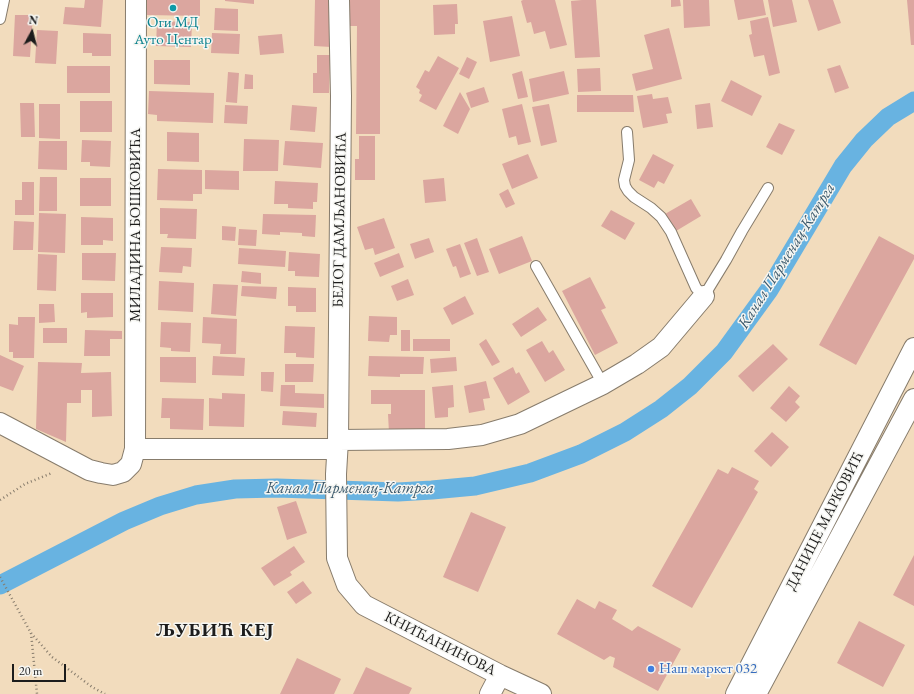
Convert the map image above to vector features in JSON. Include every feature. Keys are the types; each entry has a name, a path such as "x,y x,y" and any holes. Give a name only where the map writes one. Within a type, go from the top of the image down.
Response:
{"street":[{"name":"МИЛАДИНА БОШКОВИЋА","path":"135,449 136,0"},
{"name":"БЕЛОГ ДАМЉАНОВИЋА","path":"339,0 341,96 338,444 336,474 337,558 347,586"},
{"path":"0,423 89,470 113,475 123,472 131,464 135,449 338,444 448,439 482,435 520,424 602,384 637,364 660,347 704,296"},
{"name":"ДАНИЦЕ МАРКОВИЋ","path":"736,694 914,348"},
{"name":"ДАНИЦЕ МАРКОВИЋ","path":"756,694 914,399"},
{"name":"КНИЋАНИНОВА","path":"347,586 364,605 500,675 541,694"},
{"path":"490,694 500,675"}],"lane":[{"path":"0,19 4,0"},
{"path":"627,132 629,160 624,180 625,186 634,197 651,208 661,217 671,232 696,288 704,296 768,188"},
{"path":"536,266 602,384"}],"path":[{"path":"0,500 25,484 55,472"},
{"path":"0,577 31,633 52,657 92,687 105,694"},
{"path":"31,633 37,694"}],"building":[{"path":"85,0 103,0 101,27 63,24 65,7 84,8"},
{"name":"Оги МД Ауто Центар","path":"147,0 200,0 200,16 147,15"},
{"path":"254,0 254,4 225,1"},
{"path":"315,0 332,0 331,47 314,46"},
{"path":"349,0 380,0 380,134 356,134 357,26 349,26"},
{"path":"555,0 567,45 550,49 545,31 534,34 531,22 527,23 521,1"},
{"path":"596,0 600,57 575,58 571,1"},
{"path":"671,0 680,0 681,6 671,7"},
{"path":"683,0 709,0 710,26 684,28"},
{"path":"734,0 763,0 766,15 738,20"},
{"path":"768,0 792,0 797,22 773,27"},
{"path":"808,0 833,0 841,23 818,31"},
{"path":"907,0 914,0 914,45 911,45"},
{"path":"457,4 458,24 455,24 455,34 434,35 433,5"},
{"path":"215,8 238,9 238,31 214,30"},
{"path":"15,15 33,15 30,57 13,56"},
{"path":"512,16 520,56 490,62 483,21"},
{"path":"768,17 780,73 769,76 764,55 754,57 749,35 752,34 750,21"},
{"path":"157,21 192,22 191,47 156,46"},
{"path":"669,28 682,79 636,91 632,74 653,69 644,35"},
{"path":"37,30 58,31 56,64 35,63"},
{"path":"83,33 111,34 111,56 92,56 92,53 83,53"},
{"path":"212,33 240,34 239,54 211,53"},
{"path":"282,34 284,53 260,55 258,36"},
{"path":"317,55 330,55 329,93 313,93 313,73 317,73"},
{"path":"438,56 459,68 436,110 419,101 422,95 419,93 420,90 416,87 425,70 429,72"},
{"path":"467,57 477,62 469,79 459,74"},
{"path":"154,60 190,60 190,85 154,84"},
{"path":"840,65 849,88 835,93 827,69"},
{"path":"67,66 110,66 110,93 67,93"},
{"path":"600,68 601,91 578,92 577,69"},
{"path":"522,71 528,97 518,99 512,74"},
{"path":"564,71 569,94 533,102 529,79"},
{"path":"228,72 239,73 237,103 226,102"},
{"path":"245,74 253,75 253,89 244,89"},
{"path":"731,80 762,96 752,116 721,101"},
{"path":"484,87 489,102 471,108 466,93"},
{"path":"149,91 214,93 213,123 157,121 157,115 148,114"},
{"path":"460,92 470,109 458,134 443,126"},
{"path":"652,94 653,99 668,97 672,113 666,114 668,123 643,128 637,96"},
{"path":"577,95 633,95 634,112 577,112"},
{"path":"80,101 112,101 112,132 80,132"},
{"path":"20,103 34,103 35,137 21,137"},
{"path":"710,103 713,127 697,129 695,105"},
{"path":"39,104 60,104 60,139 39,138"},
{"path":"522,104 531,142 518,145 516,136 509,138 502,109"},
{"path":"549,104 557,142 541,146 532,107"},
{"path":"225,105 248,106 247,124 224,123"},
{"path":"292,105 317,107 315,132 290,130"},
{"path":"779,123 795,130 782,155 766,147"},
{"path":"167,132 199,133 199,162 167,161"},
{"path":"359,136 375,136 375,180 355,180 355,159 359,159"},
{"path":"244,139 279,140 278,171 243,171"},
{"path":"82,140 111,141 110,167 90,166 90,162 81,162"},
{"path":"39,141 67,141 67,170 38,169"},
{"path":"285,141 323,143 321,168 283,165"},
{"path":"528,154 538,178 512,189 502,164"},
{"path":"653,154 674,165 664,184 658,181 654,188 639,180"},
{"path":"158,169 202,170 202,194 193,194 193,201 157,200"},
{"path":"205,170 239,171 239,190 205,189"},
{"path":"40,177 57,177 57,211 39,211"},
{"path":"80,178 111,178 111,206 80,206"},
{"path":"444,178 446,201 425,203 423,180"},
{"path":"275,181 318,183 317,202 313,202 313,209 288,208 288,204 274,204"},
{"path":"22,182 34,182 34,215 15,215 15,200 22,200"},
{"path":"508,189 515,204 506,208 499,194"},
{"path":"691,199 701,216 676,231 665,214"},
{"path":"160,208 197,209 196,239 167,238 168,234 160,234"},
{"path":"611,210 635,223 625,240 601,226"},
{"path":"39,213 66,214 65,253 38,252"},
{"path":"263,214 316,215 315,237 302,236 302,233 280,232 280,235 262,234"},
{"path":"81,217 113,218 113,241 103,240 103,245 81,245"},
{"path":"384,218 395,248 375,255 373,248 365,250 357,227"},
{"path":"14,221 34,222 33,250 13,250"},
{"path":"222,226 236,227 235,241 222,240"},
{"path":"239,229 257,230 256,246 238,245"},
{"path":"522,236 532,261 499,274 489,249"},
{"path":"879,236 914,255 914,259 856,365 819,345"},
{"path":"429,238 434,252 415,259 410,244"},
{"path":"477,238 489,272 477,276 464,243"},
{"path":"460,244 471,274 460,278 456,266 453,267 446,249"},
{"path":"161,247 192,248 191,267 183,266 182,273 159,272"},
{"path":"239,248 286,251 285,267 238,264"},
{"path":"289,252 320,254 319,277 295,276 295,271 288,271"},
{"path":"82,253 116,253 115,281 82,280"},
{"path":"399,253 404,267 380,277 374,263"},
{"path":"38,254 57,255 56,291 37,290"},
{"path":"242,271 261,273 261,284 241,282"},
{"path":"590,277 606,308 601,310 618,343 595,355 562,291"},
{"path":"408,279 414,295 397,301 391,286"},
{"path":"159,281 194,283 193,312 158,310"},
{"path":"213,284 238,285 236,316 211,314"},
{"path":"242,286 277,287 276,299 241,296"},
{"path":"288,287 316,288 316,312 296,312 296,306 288,306"},
{"path":"81,293 113,293 113,317 87,318 87,312 81,313"},
{"path":"465,296 474,314 452,325 443,308"},
{"path":"39,304 54,304 55,322 39,323"},
{"path":"538,307 547,320 521,337 512,324"},
{"path":"369,316 397,317 397,335 390,335 389,342 368,341"},
{"path":"18,317 35,317 34,358 13,358 13,352 9,352 9,324 18,325"},
{"path":"203,317 237,319 236,354 220,354 221,344 202,343"},
{"path":"161,322 191,323 190,352 171,351 171,348 160,347"},
{"path":"285,326 315,327 314,358 296,357 296,353 284,353"},
{"path":"43,328 67,328 67,343 43,343"},
{"path":"85,330 122,331 122,339 110,339 110,356 84,356"},
{"path":"401,330 410,330 410,351 401,351"},
{"path":"413,339 450,339 450,351 413,351"},
{"path":"486,339 500,362 492,366 479,344"},
{"path":"542,341 549,353 553,350 565,370 545,382 526,350"},
{"path":"773,344 788,359 753,392 738,376"},
{"path":"0,355 24,366 13,391 0,386"},
{"path":"213,356 245,358 244,376 212,375"},
{"path":"369,356 424,357 423,374 400,374 400,377 368,376"},
{"path":"160,357 196,357 196,383 160,382"},
{"path":"456,357 457,371 431,373 430,359"},
{"path":"38,362 82,363 81,373 111,372 112,416 92,417 92,390 81,390 81,403 67,403 66,442 36,429"},
{"path":"285,364 314,364 313,382 285,382"},
{"path":"513,367 516,374 519,372 530,392 508,405 493,378"},
{"path":"261,372 274,372 273,392 261,391"},
{"path":"486,381 490,398 483,399 485,410 469,413 464,386"},
{"path":"281,385 295,385 295,393 324,394 324,408 280,406"},
{"path":"453,385 454,407 448,408 448,417 435,418 432,387"},
{"path":"789,386 800,396 795,402 800,407 786,422 770,408"},
{"path":"371,390 425,390 425,429 416,429 416,433 389,433 388,414 391,414 391,404 371,404"},
{"path":"222,393 245,394 244,427 209,426 209,398 222,399"},
{"path":"162,398 204,399 203,430 170,429 170,418 161,418"},
{"path":"283,411 317,413 316,427 282,425"},
{"path":"772,432 789,447 771,467 754,451"},
{"path":"732,467 759,481 754,489 758,492 692,608 652,586 718,469 728,474"},
{"path":"296,501 307,533 287,540 277,507"},
{"path":"471,512 506,527 478,592 443,577"},
{"path":"294,546 305,562 290,572 292,575 274,586 261,568"},
{"path":"914,555 914,606 893,595"},
{"path":"303,581 312,593 296,604 287,592"},
{"path":"577,599 595,609 599,601 617,610 612,619 632,631 638,626 681,649 658,691 613,667 615,658 610,656 604,660 557,634"},
{"path":"859,621 905,645 883,687 837,663"},
{"path":"297,658 341,679 334,694 280,694"},
{"path":"366,667 412,688 409,694 353,694"}],"waterway":[{"name":"Канал Парменац-Катрга","path":"0,585 124,521 160,506 196,495 235,489 277,488 398,492 475,486 530,473 581,454 625,432 661,409 690,386 724,352 769,290 843,166 864,140 888,117 914,101"}],"place":[{"name":"Оги МД Ауто Центар","path":"173,8"},
{"name":"Наш маркет 032","path":"651,669"}],"district":[{"name":"ЉУБИЋ КЕЈ","path":"215,631"}]}
